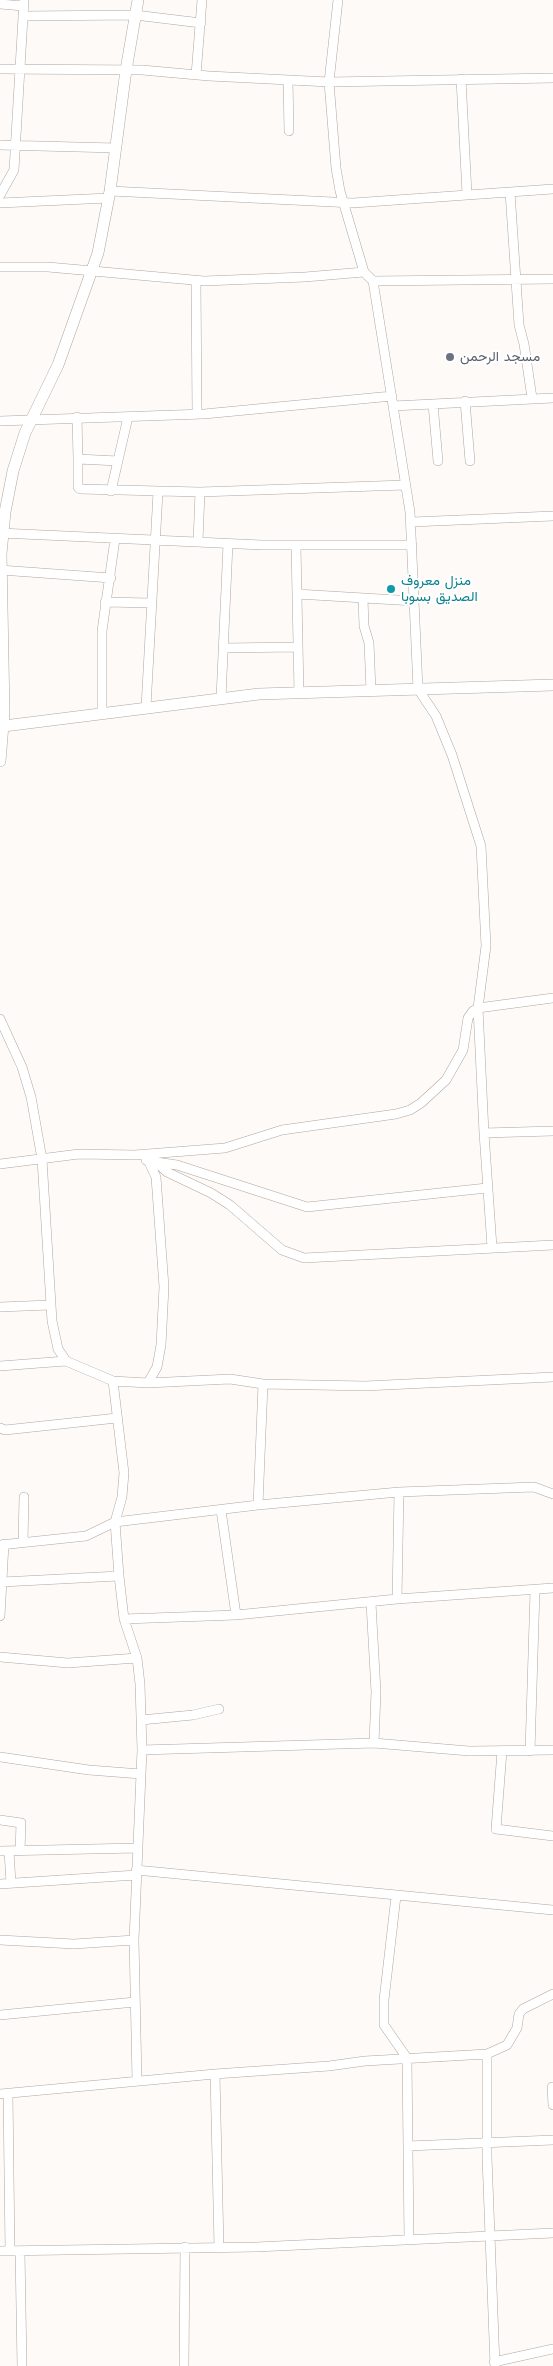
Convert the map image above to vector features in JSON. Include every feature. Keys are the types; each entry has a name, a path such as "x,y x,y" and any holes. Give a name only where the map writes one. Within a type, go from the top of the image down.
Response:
{"street":[{"path":"0,761 2,726 1,533 13,471 30,420 58,365 93,270 110,194 126,70 138,0"},
{"path":"196,75 202,0"},
{"path":"338,0 330,82 335,162 343,203 364,272 373,281 412,522 418,690 436,716 452,755 467,798 480,846 486,946 478,1008 487,1188 492,1247"},
{"path":"0,4 24,3 17,146 14,170 0,195"},
{"path":"23,16 135,15 201,23"},
{"path":"0,69 126,70 330,82 553,78"},
{"path":"461,79 467,194"},
{"path":"288,81 289,131"},
{"path":"0,145 116,148"},
{"path":"0,203 110,194 343,203 553,189"},
{"path":"510,192 519,324 523,338 532,398"},
{"path":"0,267 93,270 196,280 305,277 364,272"},
{"path":"373,281 515,281 553,279"},
{"path":"196,280 197,414"},
{"path":"0,421 197,414 392,396"},
{"path":"393,406 553,398"},
{"path":"465,401 470,461"},
{"path":"433,404 438,461"},
{"path":"111,491 128,417"},
{"path":"77,418 79,488 111,491 200,492 405,485"},
{"path":"78,459 118,461"},
{"path":"146,707 158,492"},
{"path":"198,542 200,492"},
{"path":"412,522 553,516"},
{"path":"1,533 296,546 412,545"},
{"path":"102,714 102,631 115,539"},
{"path":"221,698 228,544"},
{"path":"296,546 299,693"},
{"path":"0,570 110,578"},
{"path":"297,594 414,601"},
{"path":"363,599 364,626 369,643 371,690"},
{"path":"105,602 151,603"},
{"path":"223,648 298,648"},
{"path":"2,726 221,698 371,690 553,685"},
{"path":"0,1164 100,1153 135,1155 225,1148 282,1130 396,1114 410,1110 434,1092 446,1080 463,1050 470,1014 478,1008 553,998"},
{"path":"0,1019 25,1075 31,1097 42,1159 50,1305 58,1349 66,1361"},
{"path":"484,1133 553,1131"},
{"path":"135,1155 153,1162 167,1172 210,1193 230,1206 282,1250 304,1258 553,1245"},
{"path":"153,1162 177,1164 307,1207 487,1188"},
{"path":"148,1383 157,1368 161,1345 164,1287 156,1177 153,1162"},
{"path":"0,1307 50,1305"},
{"path":"0,1366 66,1361 112,1381 148,1383 230,1379 263,1384 364,1386 553,1377"},
{"path":"112,1381 124,1473 122,1497 115,1522 119,1576 124,1619 137,1658 141,1720 142,1750 134,1940 137,2081"},
{"path":"258,1505 263,1384"},
{"path":"0,1428 14,1430 117,1418"},
{"path":"0,1616 2,1545 86,1536 115,1522 258,1505 399,1492 534,1487 553,1494"},
{"path":"397,1599 399,1492"},
{"path":"23,1542 24,1497"},
{"path":"221,1510 236,1615"},
{"path":"2,1582 119,1576"},
{"path":"124,1619 236,1615 397,1599 553,1588"},
{"path":"530,1751 535,1590"},
{"path":"371,1603 376,1692 374,1743"},
{"path":"0,1657 68,1663 137,1658"},
{"path":"141,1720 193,1715 219,1709"},
{"path":"142,1750 374,1743 470,1751 553,1750"},
{"path":"502,1751 496,1829 553,1836"},
{"path":"0,1757 89,1770 141,1774"},
{"path":"0,1820 21,1823 20,1851"},
{"path":"11,1883 4,1851 138,1848"},
{"path":"0,1884 136,1872 553,1910"},
{"path":"396,1896 384,2000 384,2025 407,2058 409,2239"},
{"path":"0,1940 74,1944 134,1940"},
{"path":"553,1994 523,2009 519,2014 517,2028 507,2045 487,2054 407,2058 4,2094 5,2251 219,2247 553,2233"},
{"path":"0,2015 135,2002"},
{"path":"487,2054 489,2235 494,2364 553,2349"},
{"path":"215,2074 219,2247"},
{"path":"552,2088 553,2105"},
{"path":"408,2146 553,2140"},
{"path":"184,2366 185,2247"},
{"path":"20,2251 22,2366"}],"place":[{"name":"مسجد الرحمن","path":"450,357"},
{"name":"منزل معروف الصديق بسوبا","path":"391,589"}]}
